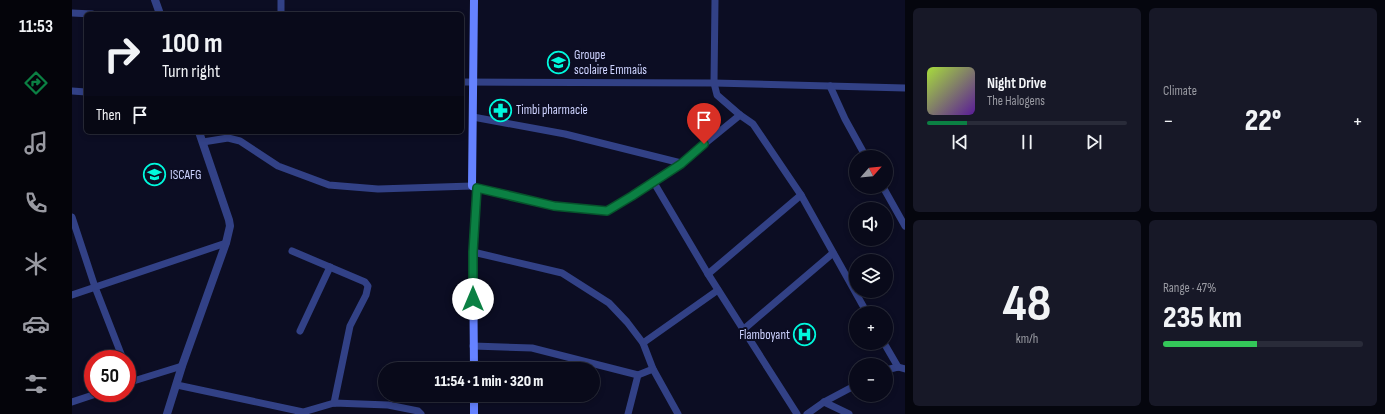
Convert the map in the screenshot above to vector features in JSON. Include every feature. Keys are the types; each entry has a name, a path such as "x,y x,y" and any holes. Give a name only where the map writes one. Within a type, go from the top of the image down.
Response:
{"main road":[{"path":"474,0 474,362"},
{"path":"474,402 474,414"}],"street":[{"path":"155,0 159,12"},
{"path":"281,0 281,12"},
{"path":"715,0 714,83 717,95 753,124 801,195 863,306"},
{"path":"72,13 84,14"},
{"path":"464,82 714,83 905,88"},
{"path":"830,86 844,119 862,150"},
{"path":"72,91 84,92"},
{"path":"203,142 228,138 240,141 278,166 329,185 378,189 474,187 554,206 607,211 681,164 740,115"},
{"path":"473,117 565,134 681,164"},
{"path":"167,414 182,366 226,243 230,226 200,134"},
{"path":"653,181 708,274 798,414"},
{"path":"887,194 905,226"},
{"path":"708,274 801,195"},
{"path":"72,217 74,229 120,350"},
{"path":"72,295 226,243"},
{"path":"292,251 365,282 368,286 368,290 350,326 334,404"},
{"path":"473,252 562,273 609,303 627,322 643,343 653,369 678,414"},
{"path":"744,329 834,253"},
{"path":"300,332 330,268"},
{"path":"643,343 718,290"},
{"path":"473,346 532,348 638,375 653,369"},
{"path":"889,350 901,368"},
{"path":"136,380 182,366"},
{"path":"628,414 638,375"},
{"path":"177,385 303,412 334,404 388,405 418,411 421,414"},
{"path":"807,414 824,402 849,389"},
{"path":"72,402 84,398"},
{"path":"824,402 849,414"}],"place":[{"name":"Groupe scolaire Emmaüs","path":"559,62"},
{"name":"Timbi pharmacie","path":"500,110"},
{"name":"ISCAFG","path":"154,175"},
{"name":"Flamboyant","path":"805,335"}],"route":[{"path":"473,299 473,252 477,188 554,206 607,211 681,164 704,144"}]}
